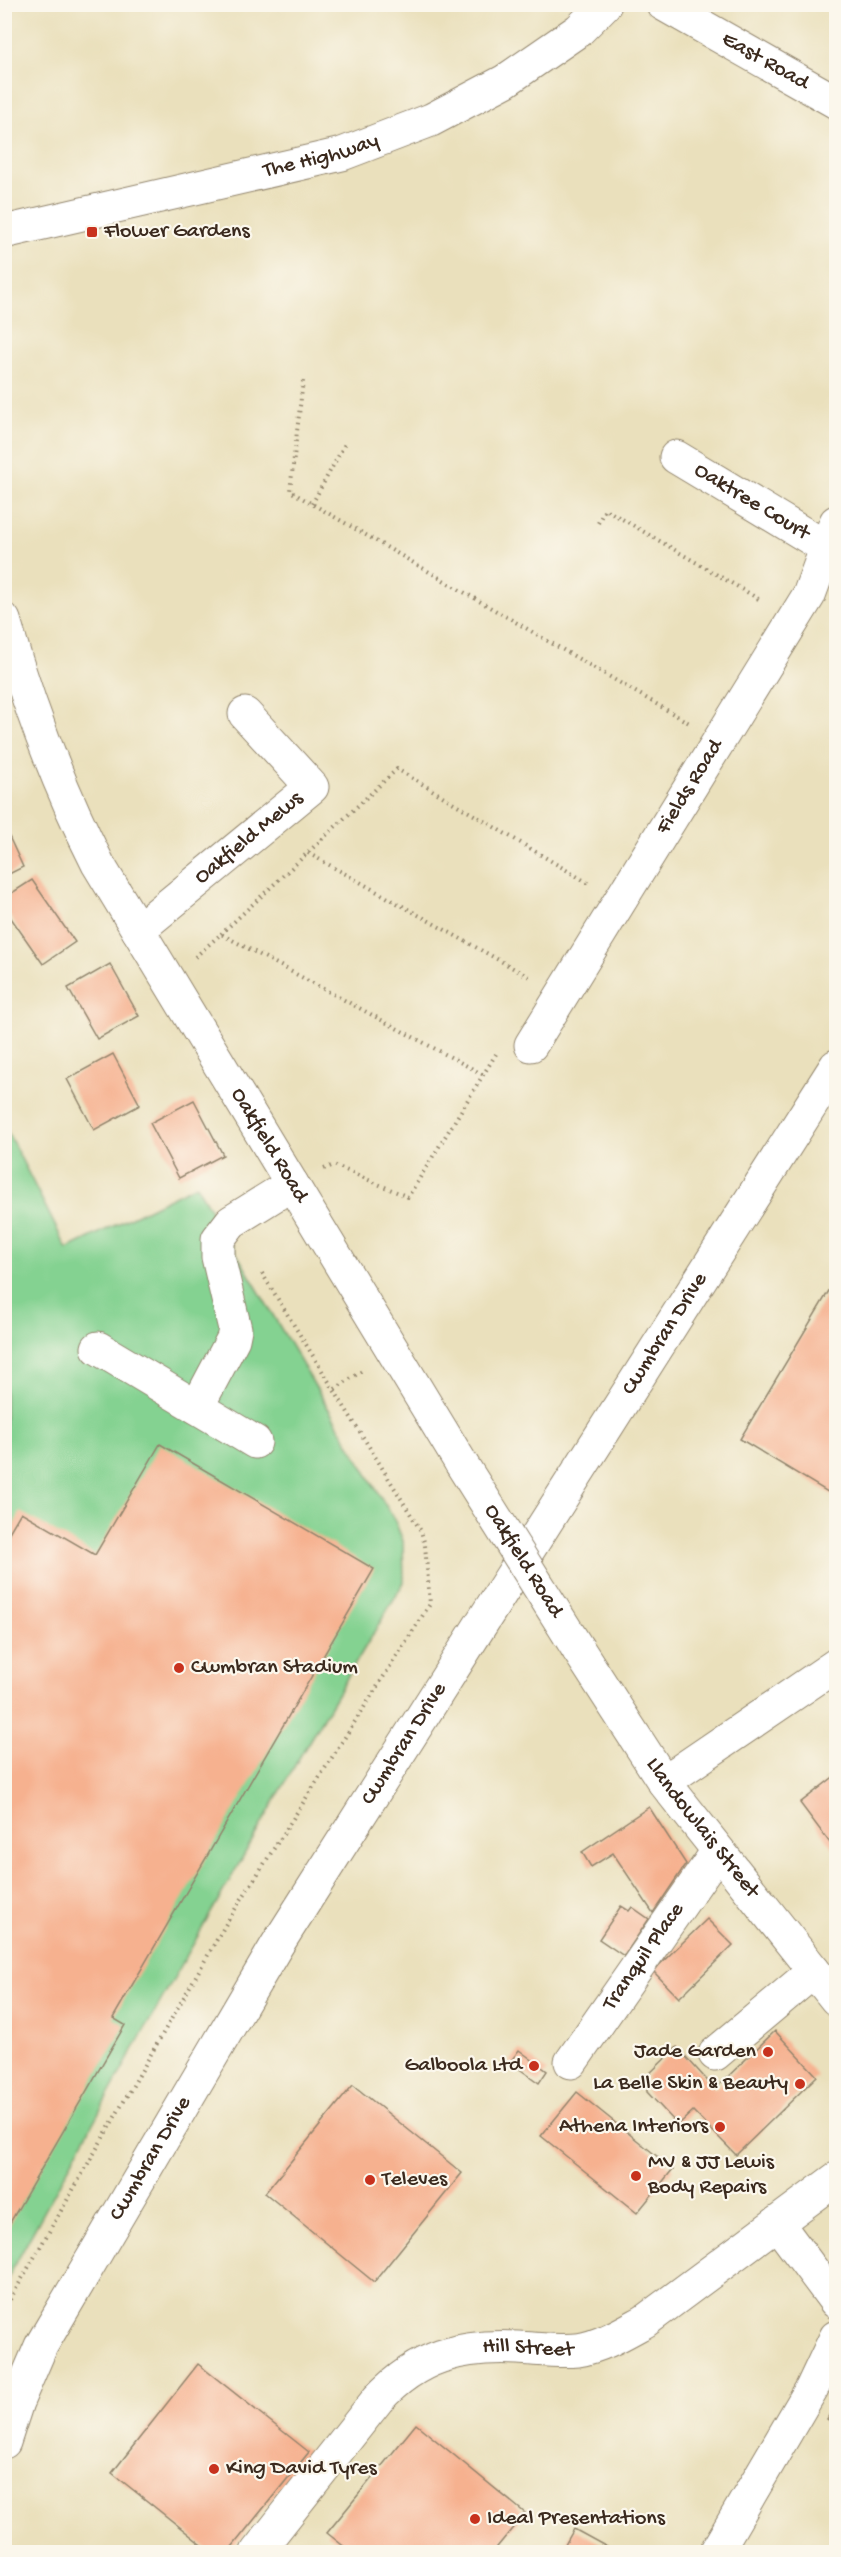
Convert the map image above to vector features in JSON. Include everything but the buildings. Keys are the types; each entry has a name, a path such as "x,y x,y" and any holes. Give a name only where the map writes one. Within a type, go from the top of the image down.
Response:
{"street":[{"name":"The Highway","path":"4,232 342,154 431,120 505,81 579,30 605,4"},
{"name":"East Road","path":"663,4 837,102"},
{"name":"Oaktree Court","path":"676,457 832,535"},
{"name":"Fields Road","path":"531,1045 809,595 832,535"},
{"name":"Oakfield Road","path":"4,620 32,711 68,804 98,864 460,1463 578,1649"},
{"name":"Oakfield Mews","path":"138,930 312,787 245,714"},
{"name":"Cwmbran Drive","path":"4,2442 17,2402 41,2346 277,1945 837,1066"},
{"path":"196,1407 233,1339 235,1329 216,1248 218,1239 223,1229 231,1222 292,1184"},
{"path":"98,1348 255,1442"},
{"name":"Llandowlais Street","path":"578,1649 664,1782 837,2000"},
{"path":"664,1782 837,1665"},
{"name":"Tranquil Place","path":"571,2062 718,1851"},
{"path":"715,2054 814,1971"},
{"name":"Hill Street","path":"257,2553 378,2399 418,2365 467,2350 516,2348 576,2350 595,2346 645,2321 837,2180"},
{"path":"777,2223 837,2302"},
{"path":"716,2553 812,2388 837,2337"}],"path":[{"path":"303,381 290,491 719,740"},
{"path":"312,504 346,442"},
{"path":"598,523 605,509 751,595 795,618"},
{"path":"167,976 188,963 221,934 397,769 619,902"},
{"path":"308,853 561,996"},
{"path":"221,934 484,1075"},
{"path":"292,1184 334,1165 408,1197 484,1075 509,1029 531,1045"},
{"path":"4,2310 227,1922 430,1604 425,1545 421,1532 231,1222"}],"green space":[{"name":"Cwmbran Stadium","path":"5,1127 67,1249 196,1185 395,1521 403,1541 404,1582 302,1753 137,2043 5,2283"}],"place":[{"name":"Flower Gardens","path":"92,232"},
{"name":"Cwmbran Stadium","path":"179,1668"},
{"name":"Jade Garden","path":"768,2052"},
{"name":"Galboola Ltd","path":"534,2066"},
{"name":"La Belle Skin & Beauty","path":"800,2084"},
{"name":"Athena Interiors","path":"720,2127"},
{"name":"MV & JJ Lewis Body Repairs","path":"636,2176"},
{"name":"Televes","path":"370,2180"},
{"name":"King David Tyres","path":"214,2469"},
{"name":"Ideal Presentations","path":"475,2519"}]}
